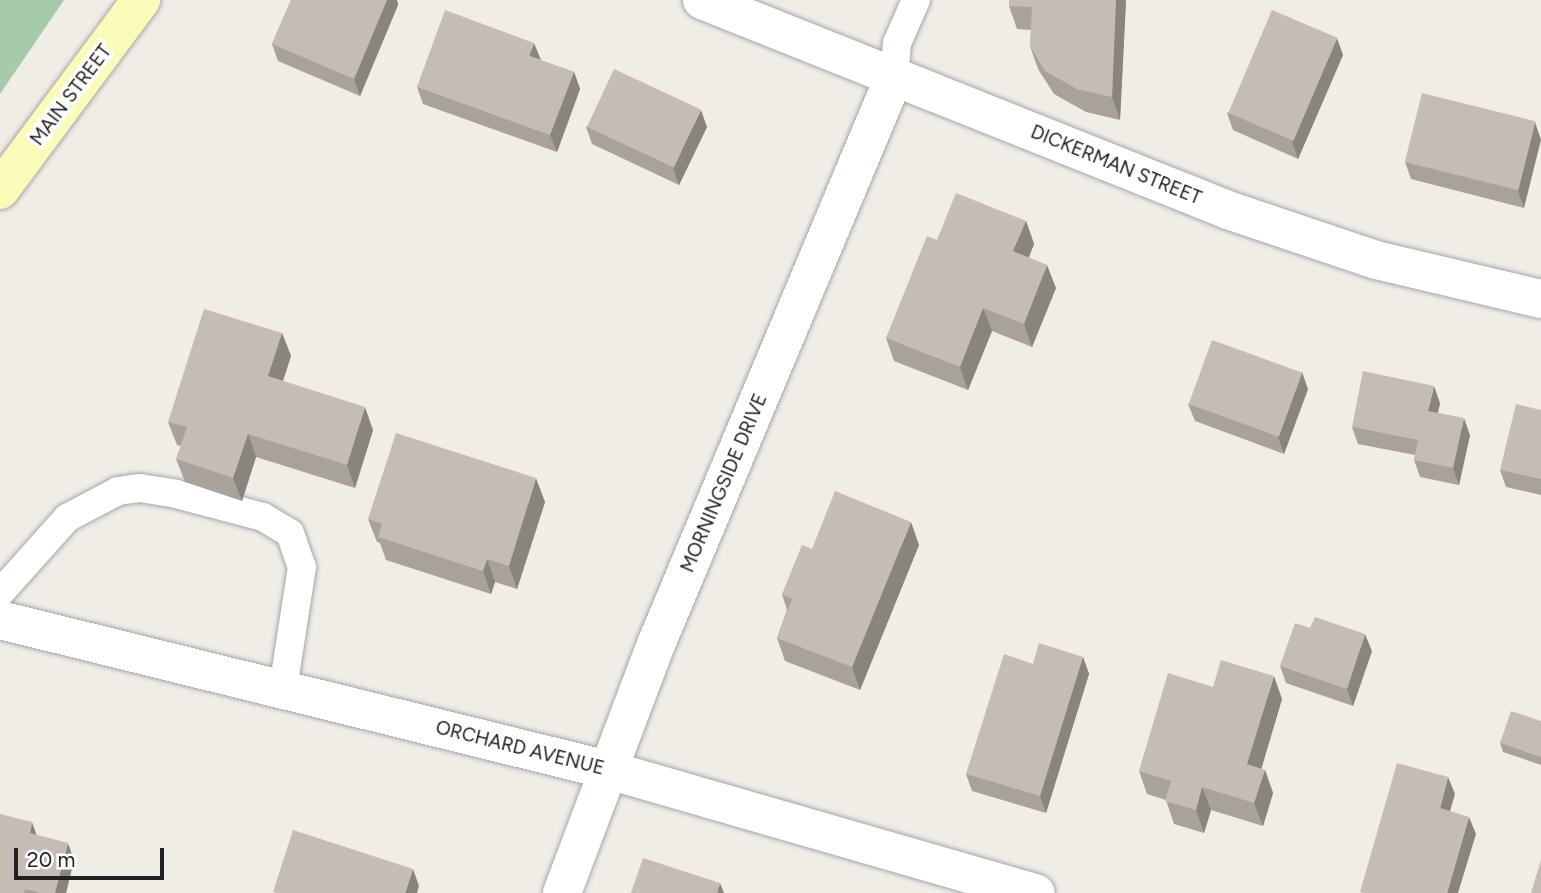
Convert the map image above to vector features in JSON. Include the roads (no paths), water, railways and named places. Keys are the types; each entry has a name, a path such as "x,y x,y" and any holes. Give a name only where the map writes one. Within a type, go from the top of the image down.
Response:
{"main road":[{"name":"MAIN STREET","path":"0,190 141,0"}],"street":[{"name":"DICKERMAN STREET","path":"702,0 1228,210 1377,260 1541,299"},
{"name":"MORNINGSIDE DRIVE","path":"562,893 612,771 657,642 894,77"},
{"name":"ORCHARD AVENUE","path":"0,620 612,771 1036,893"}],"lane":[{"path":"894,77 897,43 916,0"},
{"path":"0,593 67,518 118,491 141,488 176,494 263,517 290,533 302,567 283,689"}]}
